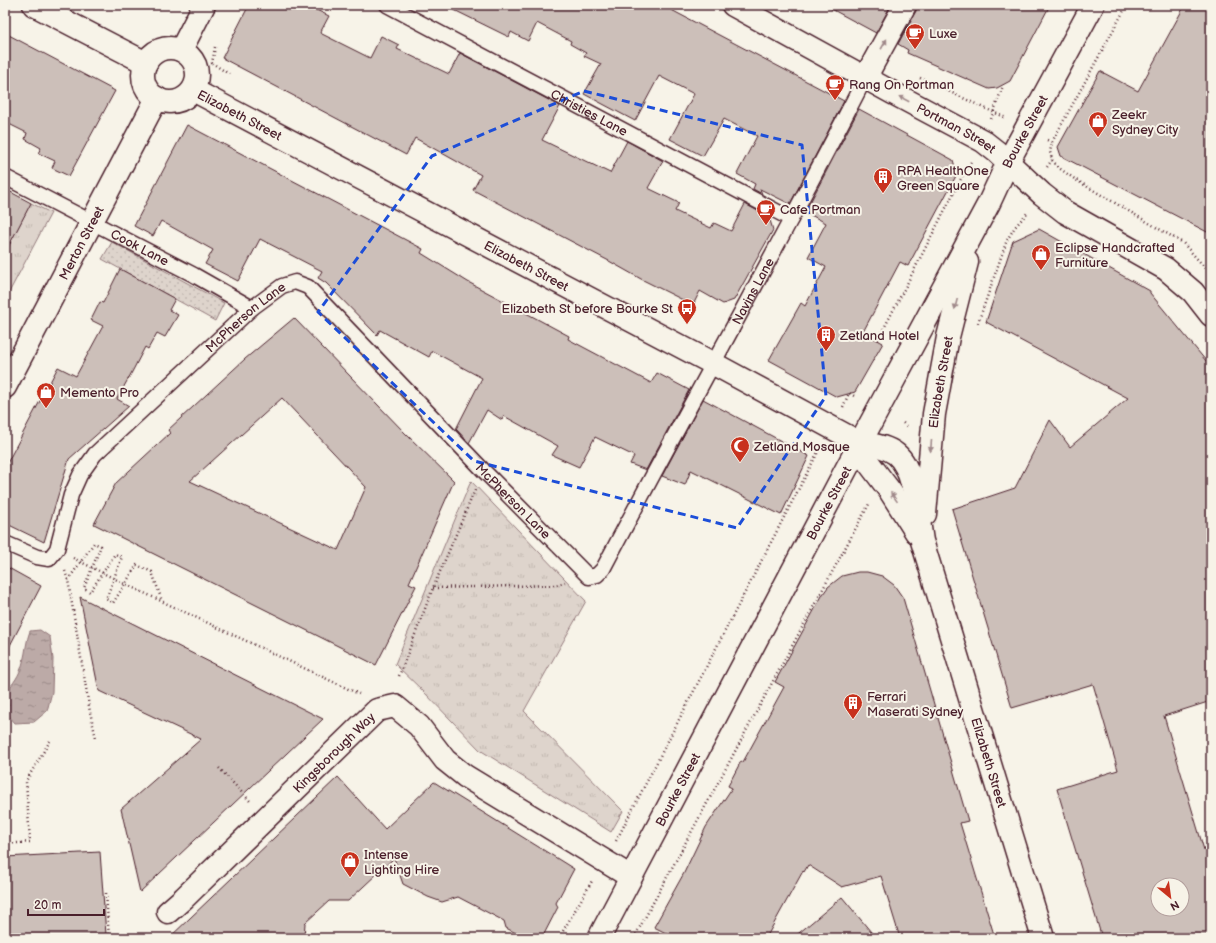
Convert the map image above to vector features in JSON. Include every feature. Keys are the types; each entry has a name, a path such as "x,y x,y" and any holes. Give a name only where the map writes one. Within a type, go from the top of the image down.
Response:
{"street":[{"path":"34,5 146,63"},
{"path":"181,50 204,5"},
{"name":"Portman Street","path":"733,5 983,141 1042,194 1065,212 1166,269 1193,292 1211,315"},
{"name":"Navins Lane","path":"865,78 905,5"},
{"name":"Bourke Street","path":"599,938 976,226 1008,162 1093,5"},
{"path":"165,48 181,50 188,54 196,67 197,75 193,90 180,100 168,101 156,98 150,93 146,86 144,79 146,63 150,56 165,48"},
{"name":"Elizabeth Street","path":"193,90 714,364 860,443 868,462 922,541 1043,938"},
{"name":"Merton Street","path":"8,376 92,222 156,98"},
{"name":"Elizabeth Street","path":"922,541 934,414 948,337 976,226"},
{"name":"Kingsborough Way","path":"168,912 377,710 395,706 419,726 445,760 465,776 631,877"}],"lane":[{"name":"Christies Lane","path":"387,5 792,219"},
{"name":"Navins Lane","path":"593,576 603,569 792,219 865,78"},
{"name":"Cook Lane","path":"5,177 194,275 252,308"},
{"name":"McPherson Lane","path":"57,550 71,495 80,475 95,454 252,308 282,286 295,282 308,287 485,472 593,576"},
{"path":"5,543 37,557 49,559 57,550"}],"path":[{"path":"1127,5 1052,142 1050,152 1052,160 1058,168 1076,180 1183,243 1211,274"},
{"path":"215,47 212,63 229,74"},
{"path":"993,111 1004,86"},
{"path":"1046,140 1052,142"},
{"path":"1046,168 1052,160"},
{"path":"878,340 965,171"},
{"path":"978,324 1007,240 1028,211"},
{"path":"846,402 850,393 856,397"},
{"path":"559,938 627,821 815,456"},
{"path":"399,676 433,588 476,486 485,472"},
{"path":"634,938 868,507"},
{"path":"68,580 94,543 101,546 84,588 90,592 115,554 122,557 106,599 113,603 137,566 152,572 162,602"},
{"path":"57,550 162,602 362,695 377,710"},
{"path":"57,550 68,580 90,712 96,738"},
{"path":"433,588 556,585 593,576"},
{"path":"5,844 30,842 26,781 50,741"},
{"path":"219,768 252,803"},
{"path":"106,893 109,938"}],"highlighted area":[{"path":"584,91 802,145 826,396 737,528 474,461 318,312 432,156"}],"green space":[{"path":"31,203 51,213 5,300 5,253"},
{"path":"112,242 224,303 215,321 102,259"},
{"path":"471,481 586,601 524,711 623,811 611,832 480,750 395,664"}],"water":[{"path":"40,630 50,637 53,659 52,692 47,711 34,722 15,723 5,711 5,693 20,671 30,631"}],"building":[{"path":"249,5 306,5 329,16 320,33 370,58 381,36 399,45 397,49 449,74 460,53 560,106 542,140 610,173 627,141 663,161 648,188 679,203 675,211 711,228 714,223 731,231 745,204 769,217 773,230 734,300 723,304 700,291 693,305 473,190 481,175 415,138 406,155 222,58"},
{"path":"444,5 662,5 844,101 790,204 760,189 762,194 753,189 755,184 737,174 757,136 724,119 703,156 670,139 694,94 659,76 635,121 584,94 601,64 584,56 586,53 570,44 571,41 537,23 528,41 511,32 509,37"},
{"path":"824,5 891,5 876,33"},
{"path":"917,5 1050,5 1010,81 997,88 989,89 907,53 908,50 898,44 916,11"},
{"path":"1185,5 1211,5 1211,234 1061,156 1058,147 1100,71 1138,91"},
{"path":"5,33 115,91 69,176 52,168 55,161 38,153 41,148 25,139 27,133 5,122"},
{"path":"859,109 953,160 957,174 908,266 900,262 863,332 883,343 855,392 837,397 769,360 801,303 805,306 826,267 808,257 826,223 805,212"},
{"path":"187,125 423,249 421,253 468,282 569,336 568,339 651,383 657,373 689,390 646,470 630,464 634,456 595,437 579,467 552,455 558,446 504,416 502,420 487,410 469,443 456,429 482,378 432,351 429,357 380,330 377,335 326,283 318,278 322,271 260,239 238,281 205,264 213,250 161,221 153,236 134,226"},
{"path":"5,189 31,203 5,253"},
{"path":"1039,229 1150,291 1150,293 1211,367 1211,701 1164,716 1204,850 1211,847 1211,938 1102,938 1057,789 1118,770 1093,684 1012,708 952,509 1015,488 1050,420 1070,447 1128,398 986,322 1013,241"},
{"path":"120,269 175,299 169,310 178,315 165,337 157,333 148,349 145,347 117,399 129,406 69,459 44,542 5,523 5,467 58,367 76,376 103,326 91,320 100,302 103,303"},
{"path":"294,318 405,433 454,481 409,583 416,586 376,665 94,524 116,483 170,433 168,430 245,359","holes":["282,398 366,487 338,550 190,481"]},
{"name":"Zetland Mosque","path":"703,399 809,456 781,515 691,470 685,485 662,476"},
{"path":"5,566 41,586 5,655"},
{"path":"858,572 867,572 882,576 894,585 903,598 968,821 960,823 995,938 900,938 881,876 842,887 808,865 804,872 803,871 766,938 676,938 654,927 684,873 706,827 732,788 728,786 741,761 743,762 784,687 775,682 823,594 828,587 842,576"},
{"path":"80,597 323,719 140,892 121,809 201,739 99,691"},
{"path":"338,777 385,829 434,782 574,869 556,903 558,907 542,938 526,938 506,928 504,921 458,897 442,902 428,897 403,884 394,858 348,901 329,901 305,923 304,938 169,938"},
{"path":"100,852 106,935 65,938 5,938 5,857"},
{"path":"842,897 876,938 793,938"}],"place":[{"name":"Luxe","path":"915,50"},
{"name":"Rang On Portman","path":"835,101"},
{"name":"Zeekr Sydney City","path":"1098,138"},
{"name":"RPA HealthOne Green Square","path":"883,194"},
{"name":"Cafe Portman","path":"766,226"},
{"name":"Eclipse Handcrafted Furniture","path":"1041,271"},
{"name":"Elizabeth St before Bourke St","path":"687,325"},
{"name":"Zetland Hotel","path":"826,352"},
{"name":"Memento Pro","path":"46,409"},
{"name":"Zetland Mosque","path":"740,463"},
{"name":"Ferrari Maserati Sydney","path":"853,720"},
{"name":"Intense Lighting Hire","path":"350,878"}]}
